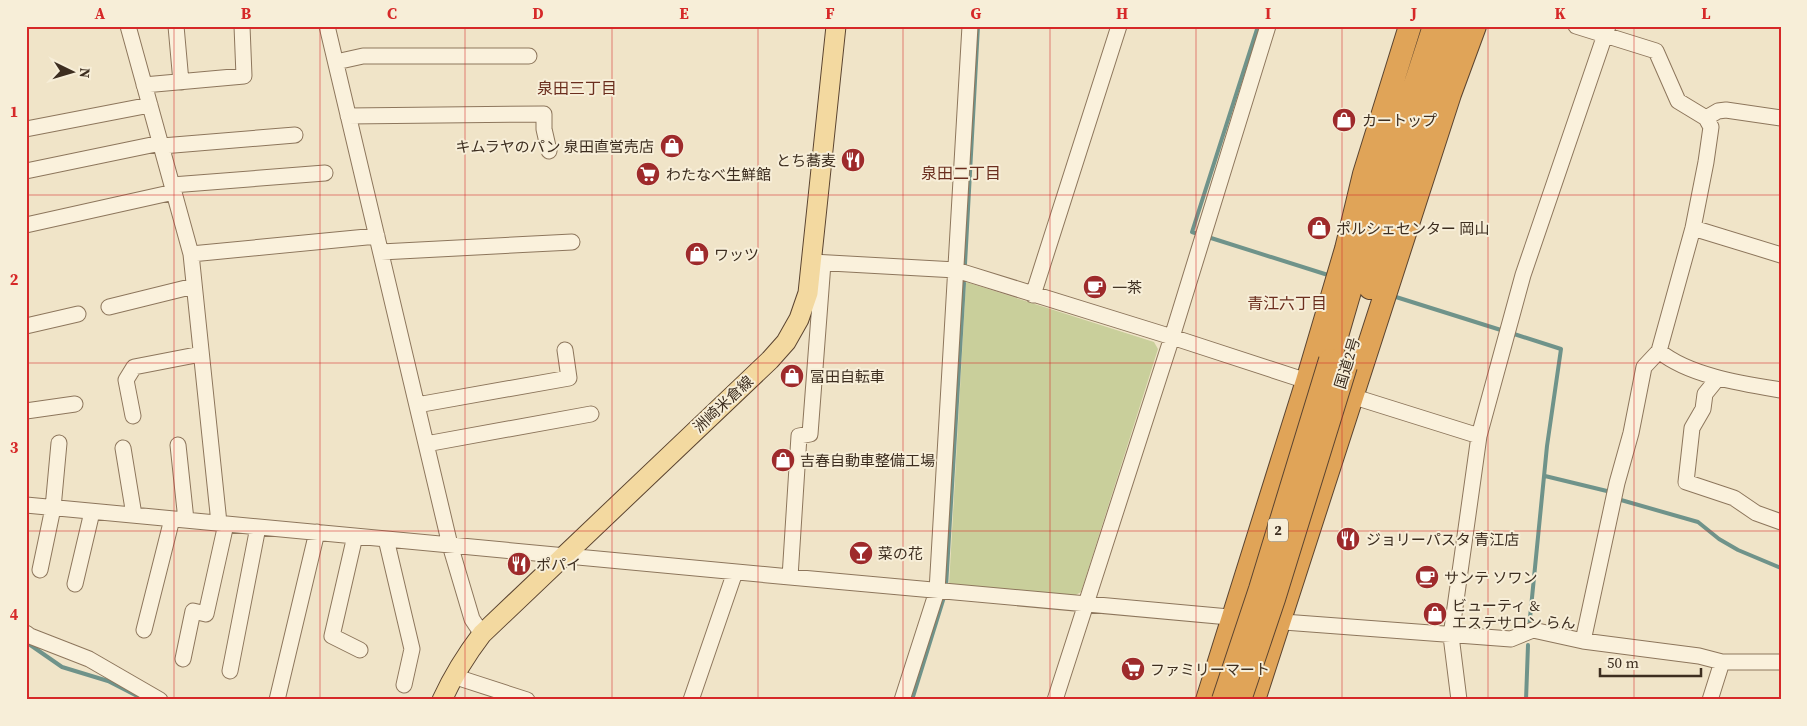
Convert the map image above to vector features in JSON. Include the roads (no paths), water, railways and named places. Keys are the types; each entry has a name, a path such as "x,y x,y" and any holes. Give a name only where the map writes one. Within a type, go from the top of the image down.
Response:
{"highway":[{"path":"1207,700 1307,381 1346,249 1364,174 1410,26"},
{"name":"国道2号","path":"1240,700 1274,599 1338,363 1371,219 1434,26"},
{"name":"国道2号","path":"1223,700 1452,26"},
{"path":"1450,94 1466,26"},
{"path":"1254,700 1450,94 1476,26"},
{"path":"1346,249 1364,206 1400,100 1419,75"}],"main road":[{"name":"洲崎米倉線","path":"442,700 453,676 482,634 770,360 786,342 799,319 817,263 836,26"}],"street":[{"path":"128,26 191,254 201,354 222,523 206,614 193,611 183,659"},
{"path":"176,26 180,82"},
{"path":"144,85 244,76 242,26"},
{"path":"327,26 450,544 472,619 482,634"},
{"path":"902,700 943,591 956,270 970,26"},
{"path":"1033,295 1119,26"},
{"path":"1055,700 1172,337 1268,26"},
{"path":"1576,26 1606,31 1656,51 1678,101 1706,118 1711,128 1693,228 1659,352 1644,367 1632,433 1617,483 1583,640"},
{"path":"1459,700 1451,636 1479,436 1523,275 1606,31"},
{"path":"336,62 362,56 529,56"},
{"path":"26,129 150,105"},
{"path":"1706,118 1718,111 1726,110 1781,118"},
{"path":"348,116 544,114 544,129 549,151"},
{"path":"26,170 161,144 295,135"},
{"path":"26,225 173,189 325,173"},
{"path":"1693,228 1781,256"},
{"path":"191,254 376,236"},
{"path":"381,252 572,242"},
{"path":"790,578 799,436 810,434 817,263 956,270 1479,436"},
{"path":"110,307 194,286"},
{"path":"26,326 78,314"},
{"path":"417,405 569,378 565,350"},
{"path":"1659,352 1669,360 1718,378 1781,390"},
{"path":"133,416 126,380 134,367 201,354"},
{"path":"1718,378 1706,394 1703,410 1692,428 1686,482 1734,498 1756,513 1781,522"},
{"path":"26,411 75,404"},
{"path":"426,444 591,414"},
{"path":"40,570 53,508 59,443"},
{"path":"144,630 179,519 178,445"},
{"path":"123,448 134,515"},
{"path":"26,506 1279,622 1511,639 1533,630 1583,640 1699,656 1722,662 1781,662"},
{"path":"75,584 92,512"},
{"path":"230,670 258,527"},
{"path":"277,700 317,532"},
{"path":"355,536 332,636 360,650"},
{"path":"386,539 412,649 404,685"},
{"path":"691,700 735,572"},
{"path":"26,633 90,659 160,700"},
{"path":"1710,700 1722,662"},
{"path":"453,676 527,700"}],"waterway":[{"path":"965,264 978,26"},
{"path":"1195,233 1192,232 1258,26"},
{"path":"1211,238 1328,275"},
{"path":"946,587 964,283"},
{"path":"1396,297 1504,331"},
{"path":"1511,333 1561,349 1547,446 1529,628"},
{"path":"1545,476 1611,492"},
{"path":"1621,500 1698,522 1719,539 1738,550 1781,568"},
{"path":"912,700 945,594"},
{"path":"26,642 62,667 108,681 145,700"},
{"path":"1526,700 1528,645"}],"place":[{"name":"カートップ","path":"1344,120"},
{"name":"キムラヤのパン 泉田直営売店","path":"672,146"},
{"name":"とち蕎麦","path":"853,160"},
{"name":"わたなべ生鮮館","path":"648,174"},
{"name":"ポルシェセンター 岡山","path":"1319,228"},
{"name":"ワッツ","path":"697,254"},
{"name":"一茶","path":"1095,287"},
{"name":"冨田自転車","path":"792,376"},
{"name":"吉春自動車整備工場","path":"783,460"},
{"name":"ジョリーパスタ 青江店","path":"1348,539"},
{"name":"菜の花","path":"861,553"},
{"name":"ポパイ","path":"519,564"},
{"name":"サンテ ソワン","path":"1427,577"},
{"name":"ビューティ & エステサロン らん","path":"1435,614"},
{"name":"ファミリーマート","path":"1133,669"}],"district":[{"name":"泉田三丁目","path":"577,88"},
{"name":"泉田二丁目","path":"961,173"},
{"name":"青江六丁目","path":"1287,303"}]}
